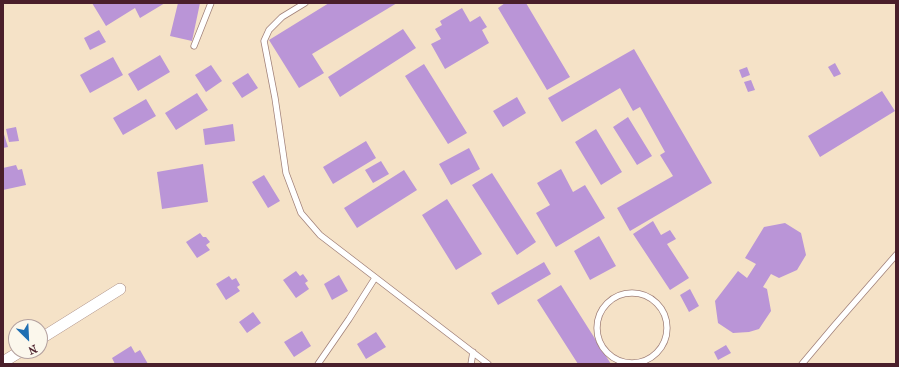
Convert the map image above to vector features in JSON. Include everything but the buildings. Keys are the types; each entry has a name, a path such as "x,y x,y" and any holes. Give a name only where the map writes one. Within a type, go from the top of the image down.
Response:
{"street":[{"path":"48,334 120,289"}],"lane":[{"path":"194,46 211,3"},
{"path":"305,3 282,17 269,30 264,41 275,98 286,173 302,213 320,235 488,364"},
{"path":"802,364 896,254"},
{"path":"318,364 375,278"},
{"path":"629,293 641,295 653,300 663,314 666,322 666,331 665,339 661,347 649,361 626,364 611,356 605,350 599,339 597,326 598,318 607,303 613,298 629,293"},
{"path":"471,364 473,352"}]}
